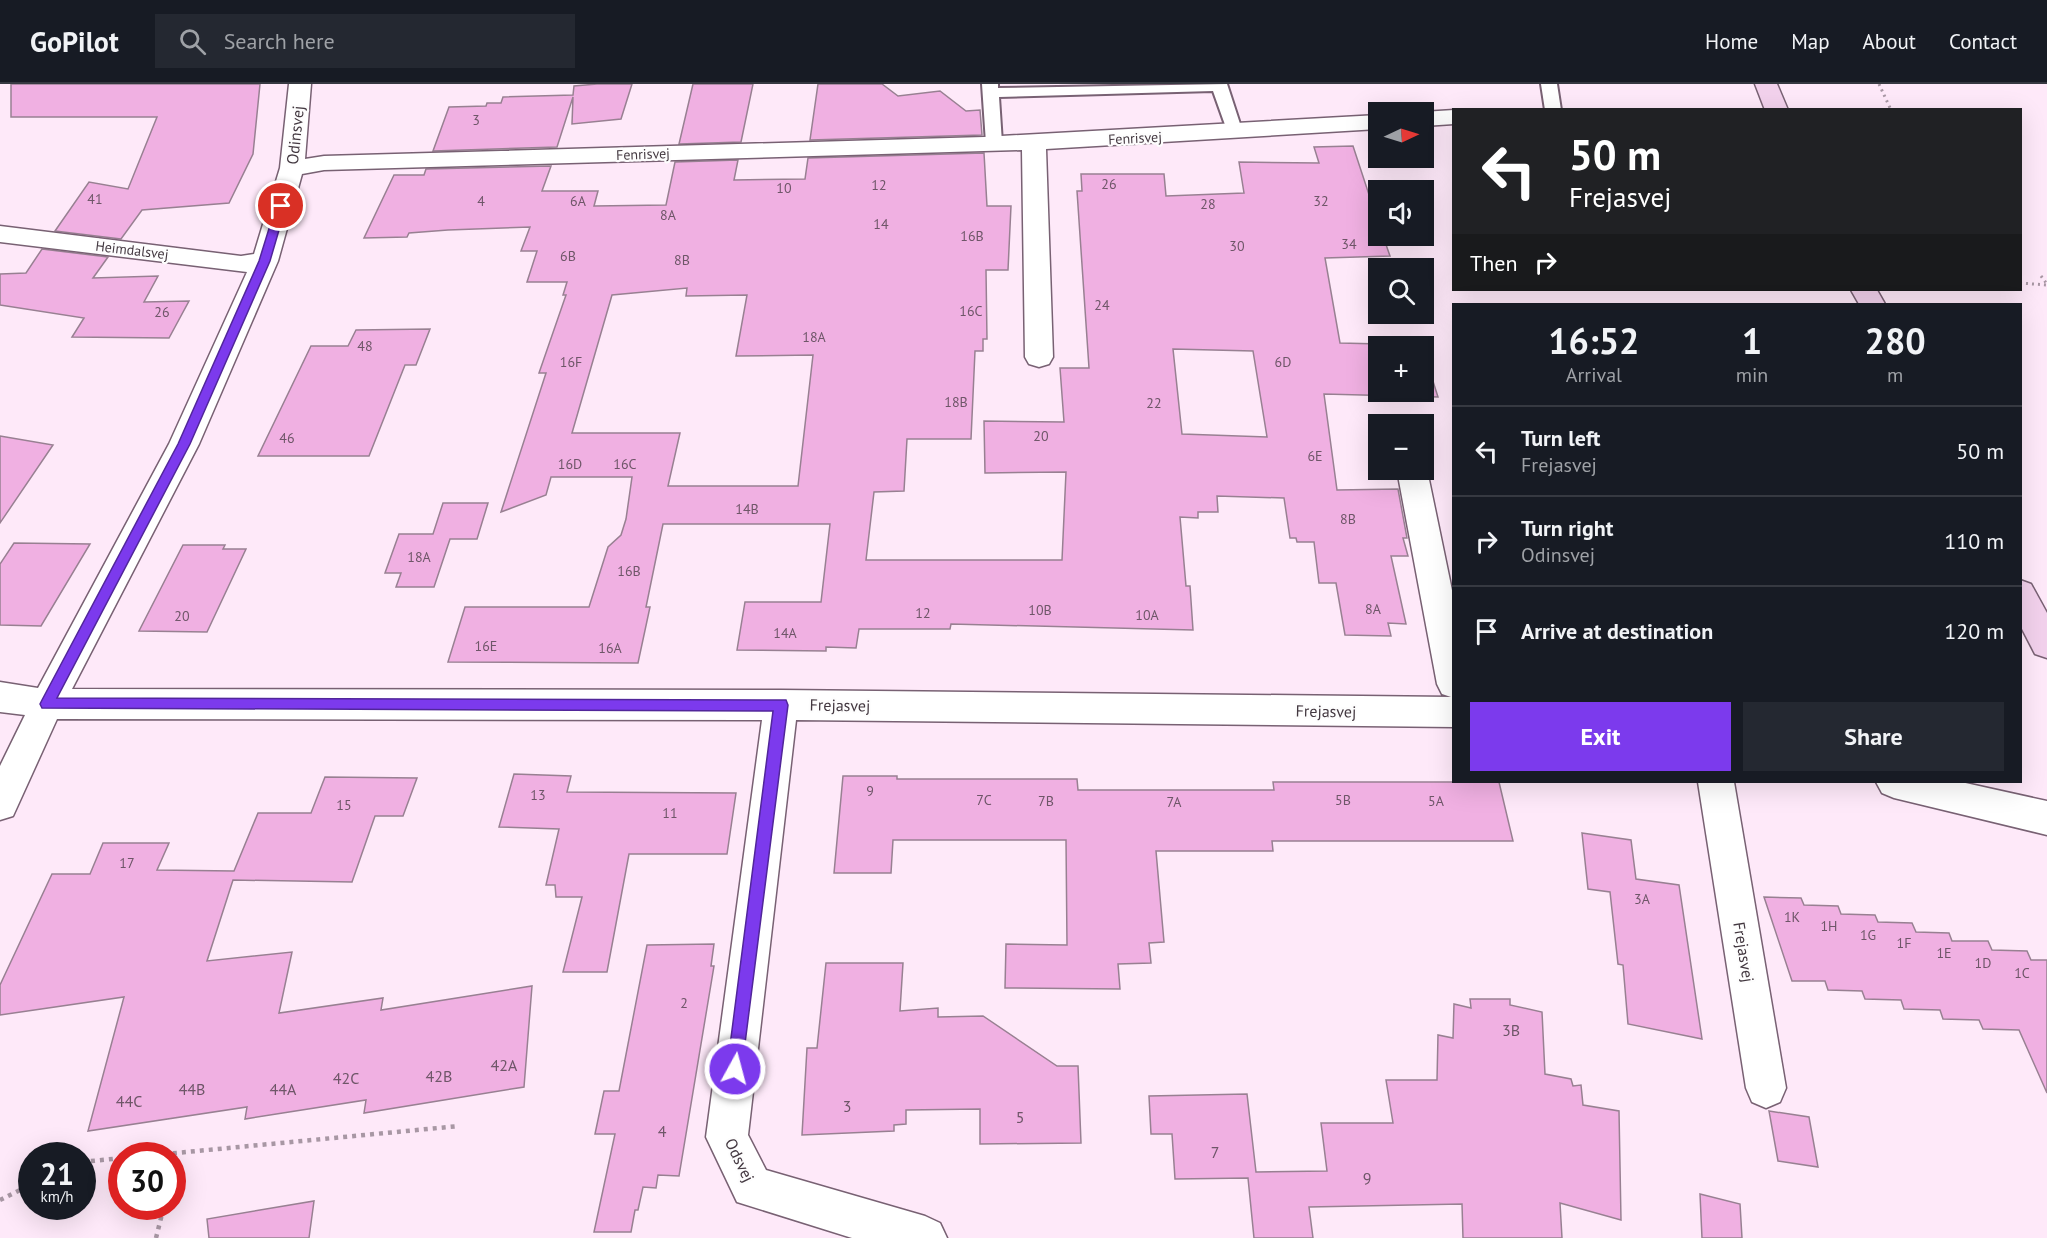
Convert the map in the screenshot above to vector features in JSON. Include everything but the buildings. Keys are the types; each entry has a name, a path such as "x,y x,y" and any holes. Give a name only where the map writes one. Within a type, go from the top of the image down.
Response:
{"street":[{"name":"Odinsvej","path":"0,804 47,704 184,444 265,261 292,168 300,84"},
{"path":"1766,84 1776,108"},
{"path":"1434,118 1452,117"},
{"name":"Fenrisvej","path":"292,168 336,163 1034,142 1235,133 1368,123"},
{"path":"1034,142 1039,357"},
{"name":"Heimdalsvej","path":"0,234 241,264 265,261"},
{"path":"1414,480 1452,674"},
{"path":"2022,597 2047,644"},
{"name":"Frejasvej","path":"0,698 47,704 781,705 1452,712"},
{"name":"Odsvej","path":"781,705 727,1137 752,1187 925,1238"},
{"name":"Frejasvej","path":"1716,783 1766,1088"},
{"path":"1898,783 2047,818"}],"lane":[{"path":"1549,84 1553,108"},
{"path":"994,143 990,89 1219,85 1235,133"}],"path":[{"path":"1879,84 1890,108"},
{"path":"2041,276 2047,284"},
{"path":"2022,283 2047,284"},
{"path":"186,1152 459,1126"},
{"path":"0,1200 18,1191"},
{"path":"156,1238 160,1220"}],"route":[{"path":"281,206 265,261 184,444 47,704 781,705 735,1069"}]}
